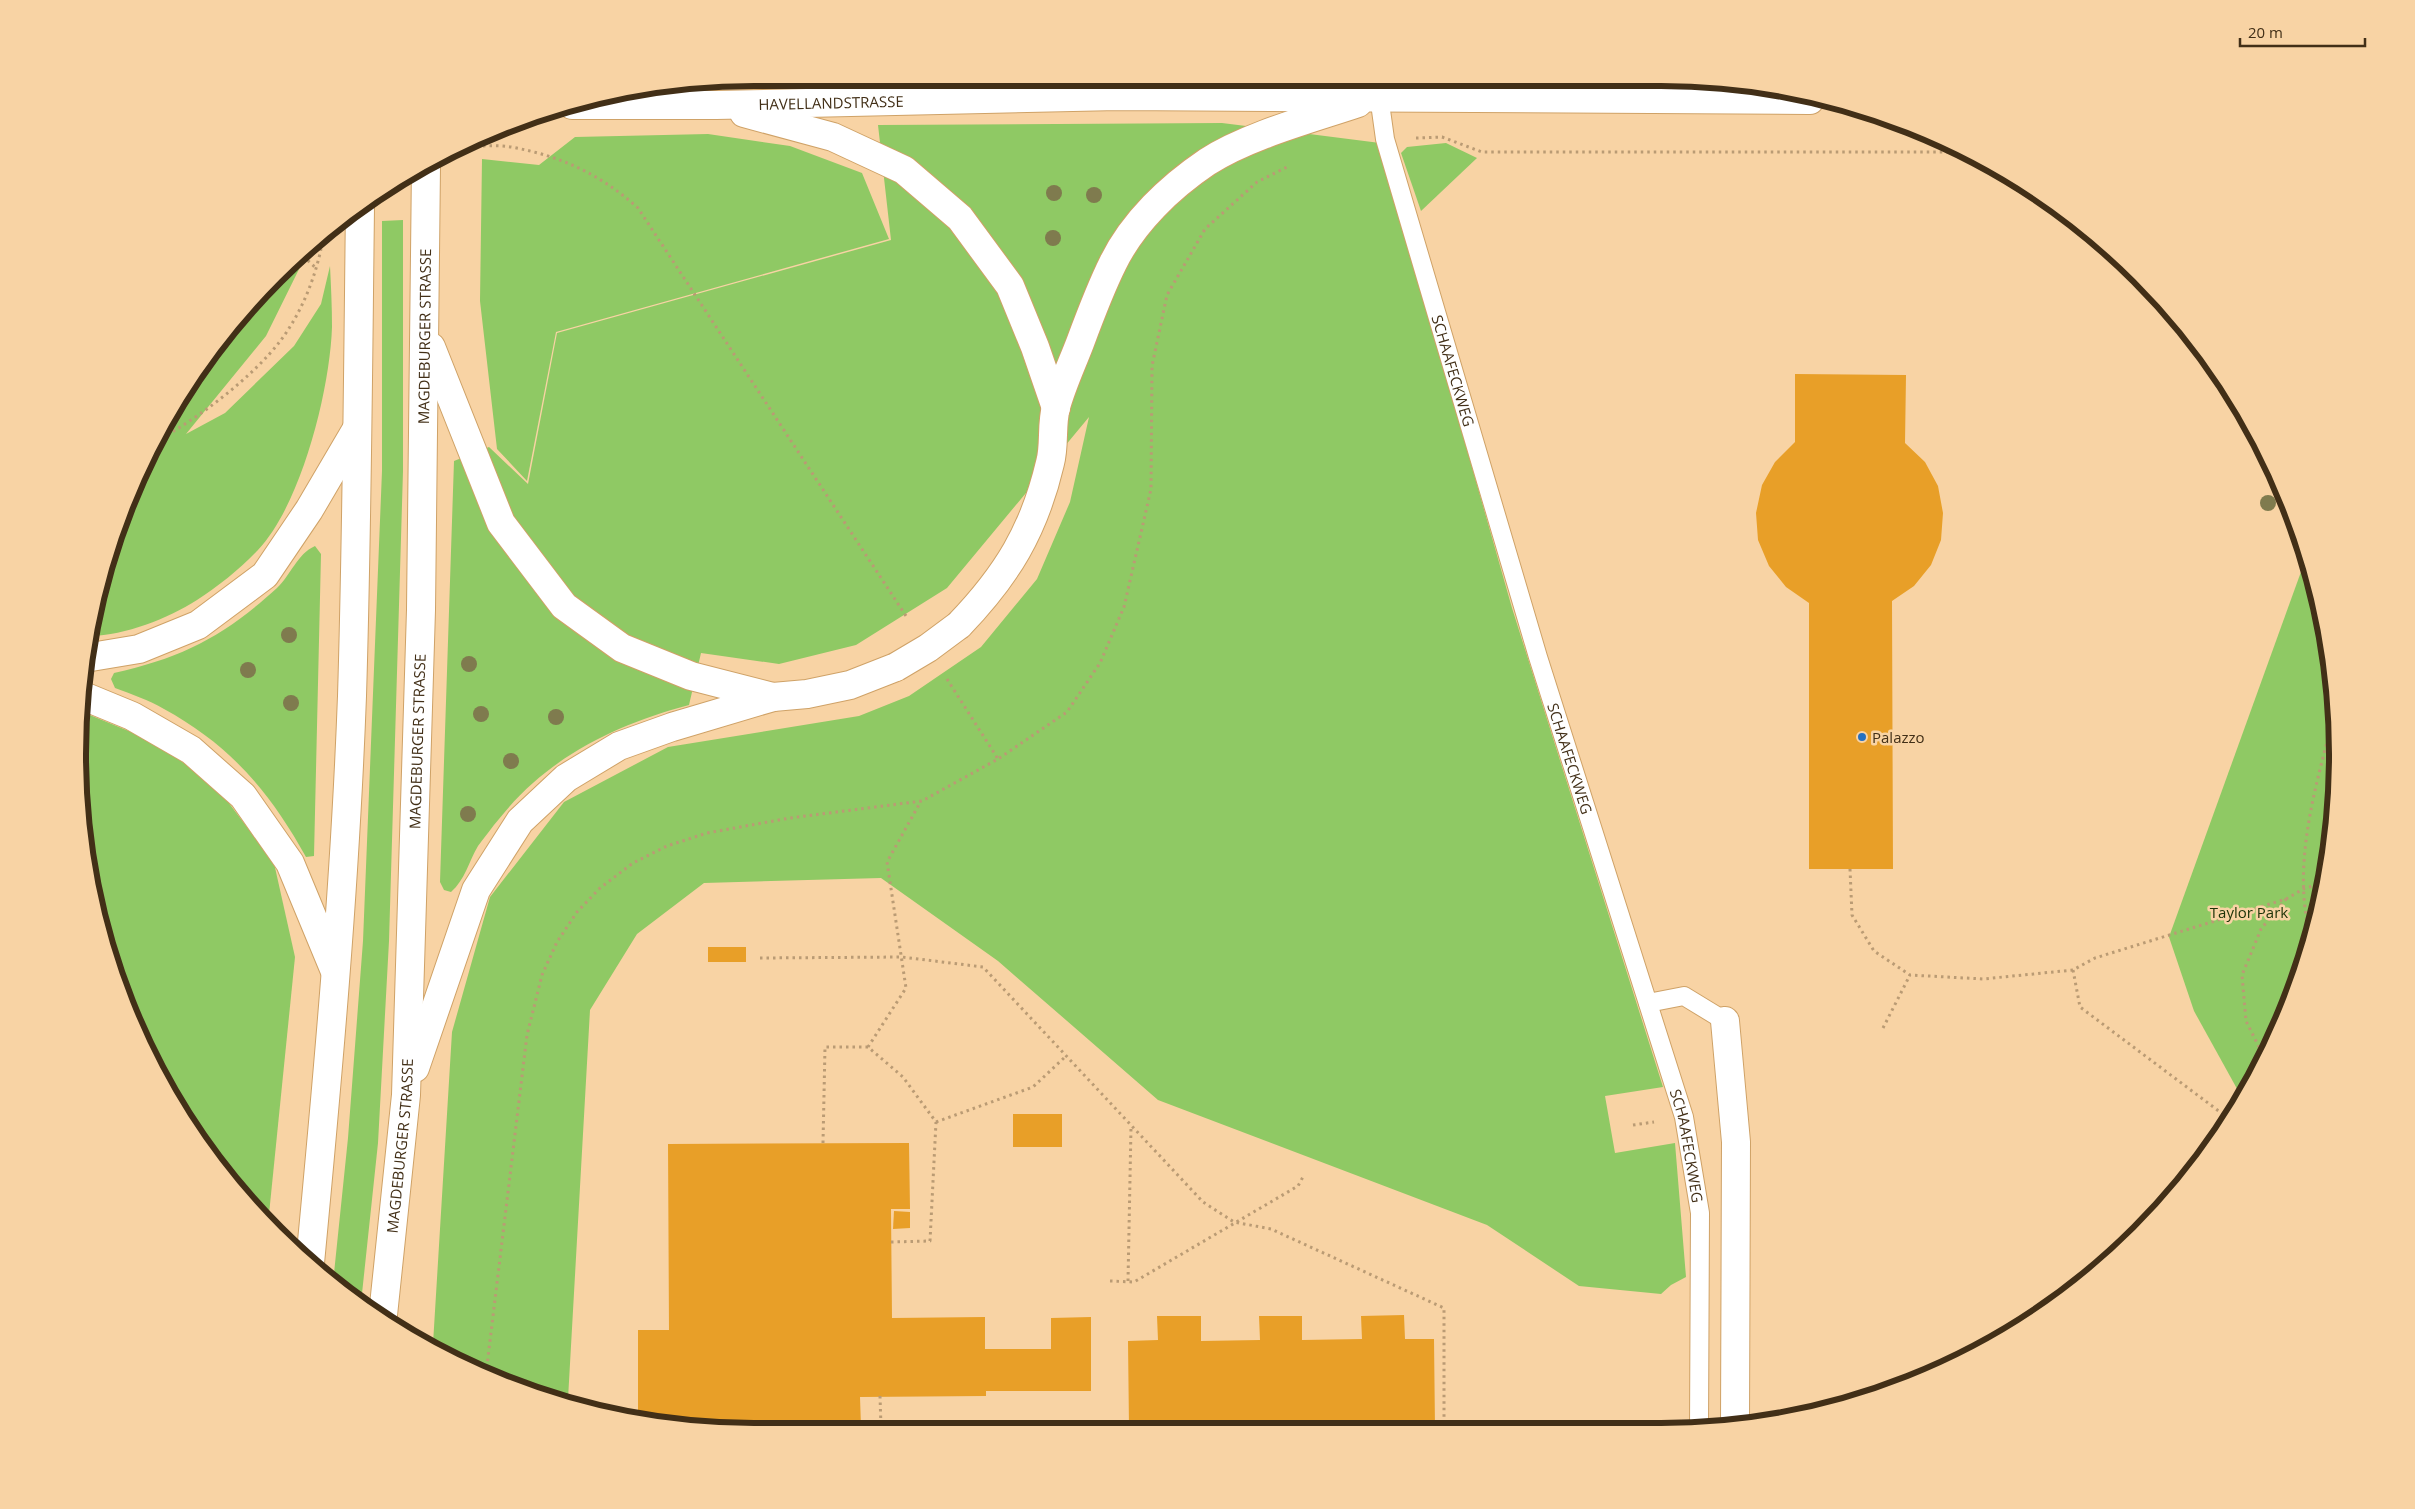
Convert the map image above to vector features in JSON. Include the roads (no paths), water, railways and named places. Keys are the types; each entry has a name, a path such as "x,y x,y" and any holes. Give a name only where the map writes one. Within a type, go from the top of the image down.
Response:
{"main road":[{"name":"HAVELLANDSTRASSE","path":"599,105 716,105 1118,96 1795,100"},
{"path":"406,1095 476,890 520,821 566,778 619,746 672,727 773,697 807,694 850,685 896,667 928,648 959,625 988,595 1011,563 1033,520 1051,462 1056,408 1113,262 1133,231 1161,199 1208,162 1256,138 1379,96"},
{"path":"716,105 832,137 904,170 960,218 1010,286 1036,347 1056,408"},
{"name":"MAGDEBURGER STRASSE","path":"383,1310 406,1095 422,610 426,173"},
{"path":"311,1254 336,975 352,697 358,426 360,215"},
{"path":"426,332 501,523 564,606 622,648 691,676 773,697"},
{"path":"94,657 139,649 198,625 265,575 310,510 358,426"},
{"path":"89,698 132,716 191,750 242,796 290,862 336,975"},
{"path":"1725,1021 1736,1142 1735,1418"}],"lane":[{"name":"SCHAAFECKWEG","path":"1379,96 1385,139 1538,657 1684,1117 1700,1213 1699,1421"},
{"path":"1648,1003 1684,996 1725,1021"}],"place":[{"name":"Palazzo","path":"1862,737"}],"park label":[{"name":"Taylor Park","path":"2249,912"}]}
